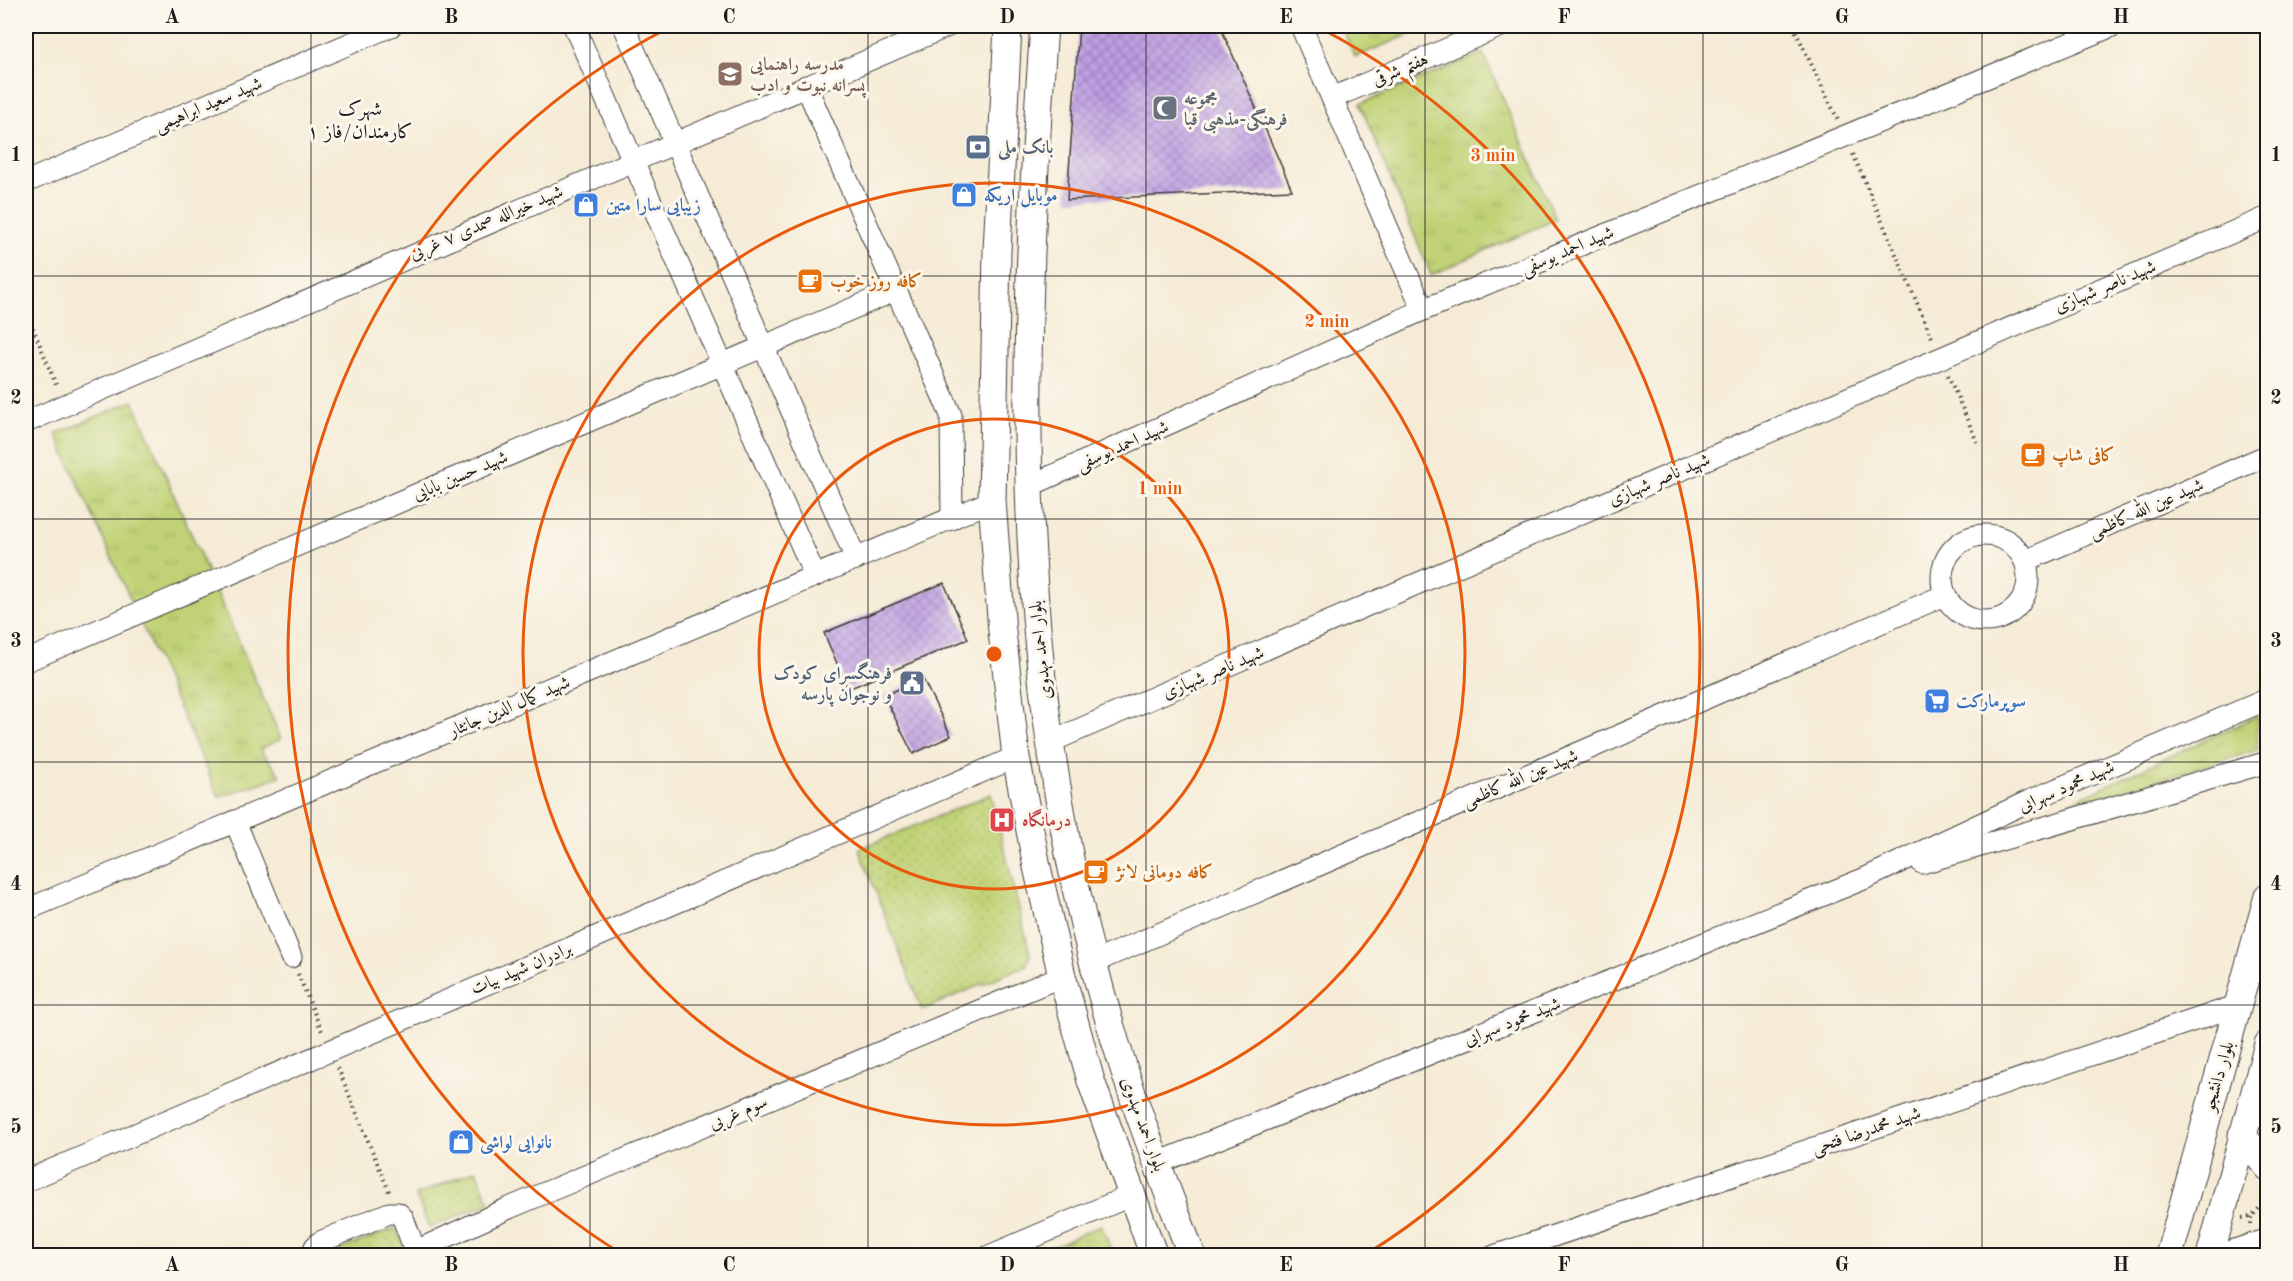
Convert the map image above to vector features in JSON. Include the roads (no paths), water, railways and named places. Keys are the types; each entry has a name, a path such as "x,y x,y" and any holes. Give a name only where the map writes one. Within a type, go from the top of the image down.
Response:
{"main road":[{"name":"بلوار احمد مهدوی","path":"1008,26 997,251 992,501 1002,631 1016,757 1037,867 1062,976 1091,1081 1154,1256"},
{"name":"بلوار احمد مهدوی","path":"1044,26 1032,252 1027,487 1037,628 1050,742 1071,860 1094,962 1124,1070 1192,1256"},
{"path":"992,501 1027,487"},
{"name":"بلوار دانشجو","path":"2169,1256 2268,896"},
{"path":"1062,976 1094,962"},
{"path":"2210,1256 2268,1044"},
{"path":"2242,1135 2268,1167"},
{"path":"2226,1256 2268,1242"}],"street":[{"name":"شهید سعید ابراهیمی","path":"26,182 391,26"},
{"path":"574,26 720,364 815,576"},
{"path":"624,26 856,559"},
{"name":"شهید خیرالله صمدی ۷ غربی","path":"26,422 631,160 948,26"},
{"path":"1300,26 1423,310"},
{"name":"هفتم شرقی","path":"1332,98 1501,26"},
{"name":"شهید احمد یوسفی","path":"1027,487 1423,310 2112,26"},
{"path":"806,86 951,415 952,519"},
{"name":"شهید ناصر شهبازی","path":"1050,742 2268,217"},
{"name":"شهید حسین بابایی","path":"26,661 896,290"},
{"name":"شهید عین الله کاظمی","path":"2025,561 2268,455"},
{"name":"شهید کمال الدین جانثار","path":"26,910 992,501"},
{"path":"1990,535 2001,538 2011,543 2025,561 2028,583 2025,594 2019,603 2002,617 1980,621 1969,618 1951,605 1945,595 1942,573 1945,562 1958,544 1968,538 1990,535"},
{"name":"شهید عین الله کاظمی","path":"1094,962 1945,595"},
{"name":"شهید محمود سهرابی","path":"1158,1163 1866,878 2029,801 2268,699"},
{"name":"برادران شهید بیات","path":"26,1180 1016,757"},
{"name":"شهید محمود سهرابی","path":"1866,878 2268,762"},
{"path":"2029,801 2023,809 2024,819 2029,827 2038,830"},
{"path":"235,821 291,957"},
{"name":"سوم غربی","path":"315,1256 315,1247 320,1242 388,1213 398,1213 403,1218 416,1253 509,1208 1062,976"},
{"name":"شهید محمدرضا فتحی","path":"1494,1256 2238,1005"},
{"path":"2255,1089 2268,1121"},
{"path":"999,1254 1132,1196"}],"place":[{"name":"مدرسه راهنمایی پسرانه نبوت و ادب","path":"730,74"},
{"name":"مجموعه فرهنگی-مذهبی قبا","path":"1165,108"},
{"name":"بانک ملی","path":"978,147"},
{"name":"موبایل اریکه","path":"964,195"},
{"name":"زیبایی سارا متین","path":"586,205"},
{"name":"کافه روز خوب","path":"810,281"},
{"name":"کافی شاپ","path":"2033,455"},
{"name":"فرهنگسرای کودک و نوجوان پارسه","path":"912,683"},
{"name":"سوپرمارکت","path":"1937,701"},
{"name":"درمانگاه","path":"1002,820"},
{"name":"کافه دومانی لانژ","path":"1096,872"},
{"name":"نانوایی لواشی","path":"461,1142"}],"district":[{"name":"شهرک کارمندان/فاز ۱","path":"360,120"}]}
